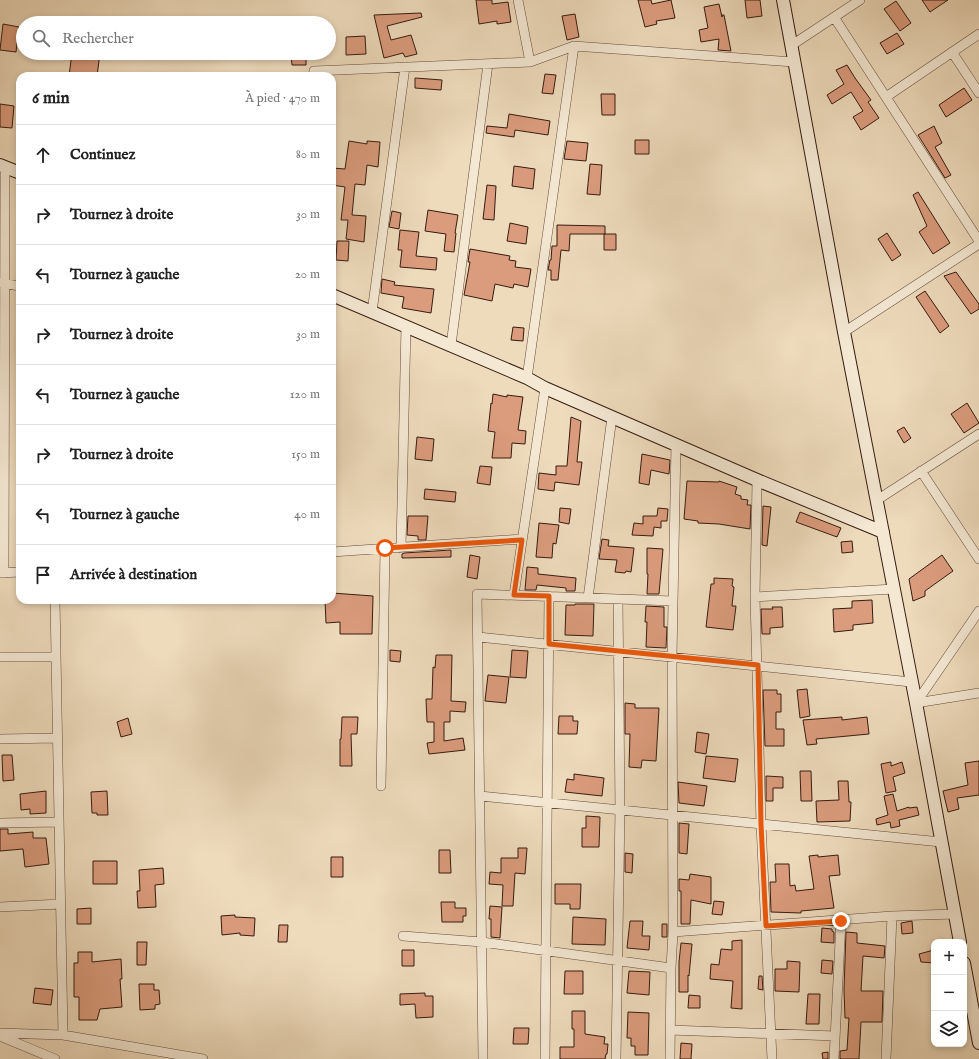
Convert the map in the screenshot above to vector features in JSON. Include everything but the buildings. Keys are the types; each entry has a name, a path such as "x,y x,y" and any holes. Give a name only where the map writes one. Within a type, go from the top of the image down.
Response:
{"street":[{"path":"518,0 530,62"},
{"path":"783,0 844,332 916,703 959,939"},
{"path":"792,45 860,0"},
{"path":"834,17 979,242 844,332"},
{"path":"886,97 979,34"},
{"path":"527,378 574,46"},
{"path":"314,72 530,62 574,46 794,62"},
{"path":"952,52 979,93"},
{"path":"451,345 488,64"},
{"path":"372,312 405,67"},
{"path":"16,171 3,166 2,573 16,572"},
{"path":"2,284 16,286"},
{"path":"336,297 527,378 545,388 757,480 883,532"},
{"path":"401,548 406,326"},
{"path":"514,595 545,388"},
{"path":"588,598 612,417"},
{"path":"877,500 979,434"},
{"path":"670,1059 673,932 672,657 676,444"},
{"path":"922,471 979,559"},
{"path":"757,480 755,597 758,665 761,824 772,1059"},
{"path":"336,552 522,540"},
{"path":"381,786 385,548"},
{"path":"755,597 894,590"},
{"path":"483,1059 477,594 673,602"},
{"path":"545,1059 549,596"},
{"path":"616,1059 620,810 618,599"},
{"path":"56,604 63,1035"},
{"path":"916,703 979,611"},
{"path":"478,637 911,682"},
{"path":"0,657 56,657"},
{"path":"916,703 979,693"},
{"path":"0,739 58,738"},
{"path":"480,796 941,842"},
{"path":"0,823 59,822"},
{"path":"0,907 61,904"},
{"path":"673,932 841,921 892,916 955,914"},
{"path":"886,1059 892,916"},
{"path":"834,1059 841,921"},
{"path":"403,936 482,942 671,968"},
{"path":"966,975 979,1042"},
{"path":"670,1030 835,1036"},
{"path":"0,1033 63,1035 203,1059"},
{"path":"0,1036 55,1059"}],"route":[{"path":"385,548 522,540 514,595 549,596 549,644 758,665 761,824 766,926 841,921"}]}
